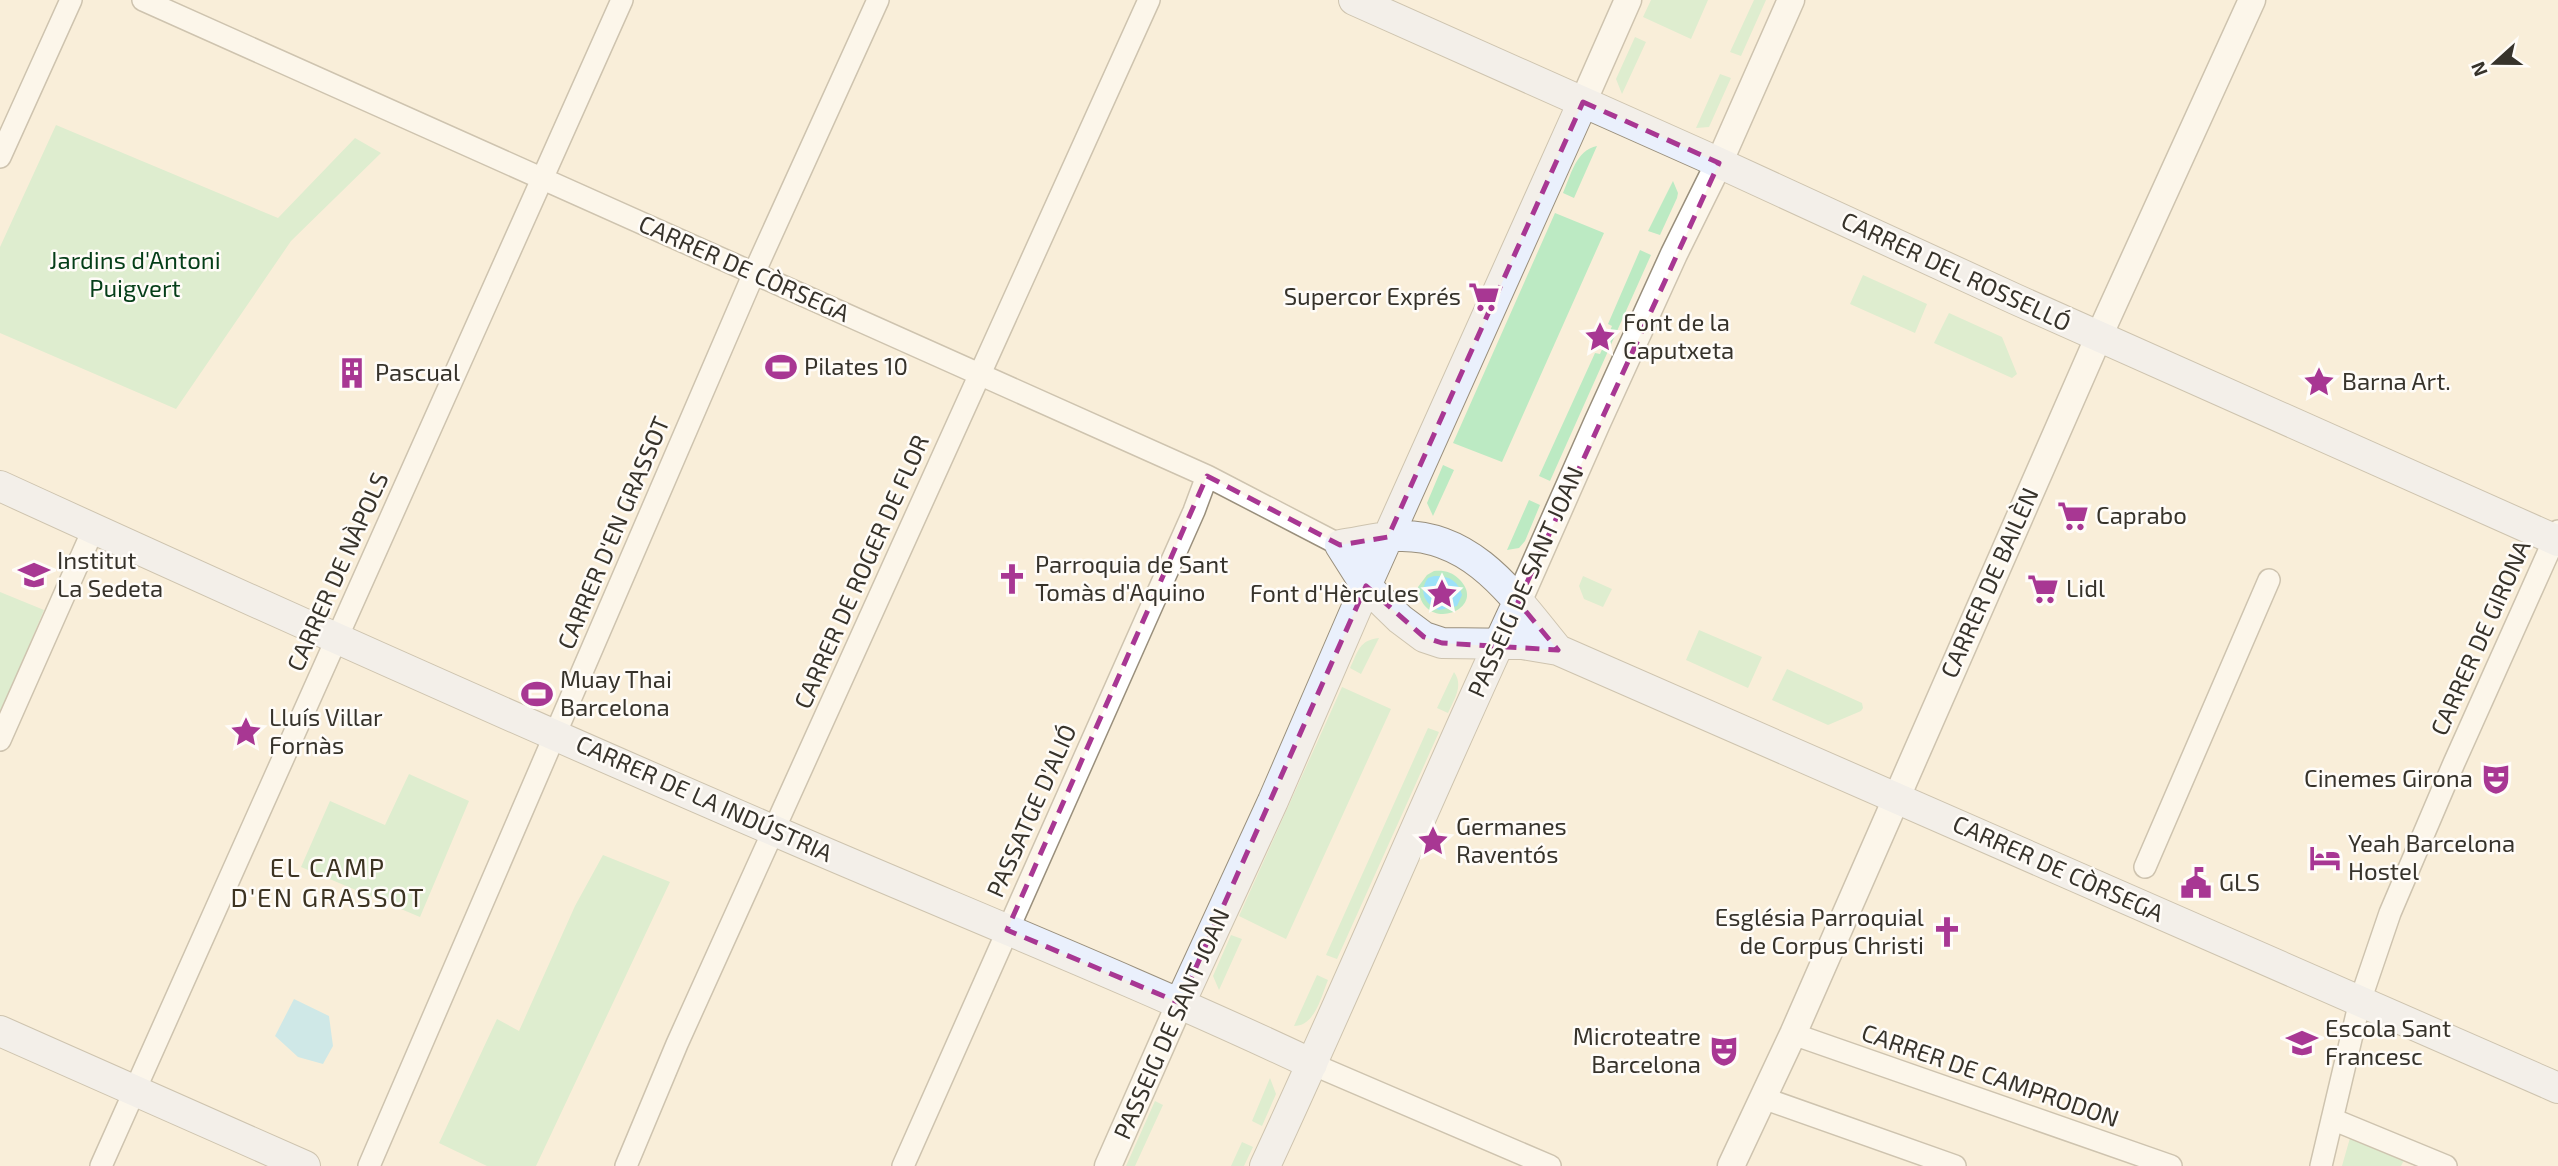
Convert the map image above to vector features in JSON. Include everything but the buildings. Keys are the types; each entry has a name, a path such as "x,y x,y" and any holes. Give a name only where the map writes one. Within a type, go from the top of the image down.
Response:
{"main road":[{"name":"CARRER DEL ROSSELLÓ","path":"1354,0 2099,337 2557,537"},
{"name":"PASSEIG DE SANT JOAN","path":"1181,1003 1331,672 1366,586 1583,102"},
{"name":"CARRER DE LA INDÚSTRIA","path":"0,486 93,530 774,831 1181,1003 1312,1064"},
{"path":"1388,537 1418,537 1464,552 1494,574 1558,650 1498,643 1443,643 1424,637 1400,619 1366,586 1340,545 1388,537"},
{"name":"PASSEIG DE SANT JOAN","path":"1265,1166 1518,601"},
{"name":"CARRER DE CÒRSEGA","path":"1558,650 2558,1088"},
{"path":"0,1031 305,1166"}],"street":[{"path":"0,157 71,0"},
{"name":"CARRER DE CÒRSEGA","path":"143,0 1207,476 1340,545"},
{"name":"CARRER DE NÀPOLS","path":"101,1166 622,0"},
{"name":"CARRER D'EN GRASSOT","path":"369,1166 754,273 878,0"},
{"name":"CARRER DE ROGER DE FLOR","path":"625,1166 1149,0"},
{"name":"PASSEIG DE SANT JOAN","path":"1583,102 1628,0"},
{"name":"PASSEIG DE SANT JOAN","path":"1518,601 1791,0"},
{"name":"CARRER DE BAILÈN","path":"1731,1166 1793,1034 2099,337 2252,0"},
{"name":"PASSATGE D'ALIÓ","path":"903,1166 1194,511 1207,476"},
{"path":"0,740 93,530"},
{"name":"CARRER DE GIRONA","path":"2321,1166 2360,1001 2390,913 2454,763 2557,537"},
{"path":"2145,867 2269,580"},
{"name":"PASSEIG DE SANT JOAN","path":"1108,1166 1181,1003"},
{"name":"CARRER DE CAMPRODON","path":"1793,1034 2171,1166"},
{"path":"1312,1064 1550,1166"},
{"path":"1763,1098 1955,1166"},
{"path":"2332,1119 2446,1166"}],"highlighted area":[{"path":"1583,102 1719,163 1518,602 1558,650 1442,643 1424,637 1366,586 1180,1003 1007,930 1207,476 1340,545 1388,537"}],"green space":[{"path":"1651,0 1708,0 1691,39 1643,17"},
{"path":"1754,0 1766,0 1741,56 1730,52"},
{"path":"1635,37 1646,42 1622,94 1616,79"},
{"path":"1720,74 1731,78 1709,127 1696,128"},
{"name":"Jardins d'Antoni Puigvert","path":"56,125 278,218 355,138 381,153 291,241 176,409 0,333 0,247"},
{"path":"1597,146 1574,198 1563,193 1579,158 1590,148"},
{"path":"1673,181 1678,193 1677,198 1660,235 1648,231"},
{"path":"1555,213 1604,233 1502,462 1453,443"},
{"path":"1640,250 1651,255 1550,481 1539,476 1595,353 1600,354 1612,326 1608,324"},
{"path":"1863,275 1927,304 1915,333 1850,304"},
{"path":"1949,313 2002,337 2017,374 2012,378 1934,343"},
{"path":"1443,465 1454,470 1433,516 1427,503"},
{"path":"1529,500 1540,505 1525,541 1519,548 1507,550"},
{"name":"Font d'Hèrcules","path":"1434,571 1448,572 1459,579 1466,590 1466,600 1461,608 1452,613 1441,614 1430,611 1422,602 1418,587 1427,575"},
{"path":"1583,576 1612,589 1603,607 1584,599 1579,586"},
{"path":"0,592 44,610 0,715"},
{"path":"1699,630 1762,657 1748,688 1686,660"},
{"path":"1379,638 1361,674 1350,668 1363,644"},
{"path":"1787,669 1862,703 1863,708 1828,725 1772,700"},
{"path":"1454,672 1458,687 1448,713 1437,708"},
{"path":"1342,687 1391,709 1286,939 1239,916"},
{"path":"1428,728 1439,732 1337,959 1326,955"},
{"path":"409,774 469,801 420,917 301,867 330,801 385,825"},
{"path":"603,855 670,882 536,1166 487,1166 439,1143 497,1019 519,1031 575,906"},
{"path":"1231,935 1242,939 1219,990 1213,976"},
{"path":"1317,975 1328,980 1320,1002 1307,1021 1294,1026"},
{"path":"1270,1078 1276,1094 1262,1126 1252,1121"},
{"path":"1155,1101 1163,1105 1135,1166 1126,1166"},
{"path":"2352,1131 2407,1154 2401,1166 2342,1166"},
{"path":"1242,1142 1253,1147 1244,1166 1231,1166"}],"water":[{"name":"Font d'Hèrcules","path":"1428,578 1448,578 1456,583 1462,595 1457,606 1439,610 1427,601 1423,593 1425,583"},
{"path":"294,999 329,1016 333,1046 323,1064 298,1057 275,1036"}],"place":[{"name":"Supercor Exprés","path":"1484,297"},
{"name":"Font de la Caputxeta","path":"1600,337"},
{"name":"Pilates 10","path":"781,367"},
{"name":"Pascual","path":"352,373"},
{"name":"Barna Art.","path":"2319,382"},
{"name":"Caprabo","path":"2073,516"},
{"name":"Institut La Sedeta","path":"34,575"},
{"name":"Parroquia de Sant Tomàs d'Aquino","path":"1012,579"},
{"name":"Lidl","path":"2043,589"},
{"name":"Font d'Hèrcules","path":"1442,594"},
{"name":"Muay Thai Barcelona","path":"537,694"},
{"name":"Lluís Villar Fornàs","path":"246,732"},
{"name":"Cinemes Girona","path":"2496,779"},
{"name":"Germanes Raventós","path":"1433,841"},
{"name":"Yeah Barcelona Hostel","path":"2325,858"},
{"name":"GLS","path":"2196,883"},
{"name":"Església Parroquial de Corpus Christi","path":"1947,932"},
{"name":"Escola Sant Francesc","path":"2302,1043"},
{"name":"Microteatre Barcelona","path":"1724,1051"}],"district":[{"name":"EL CAMP D'EN GRASSOT","path":"328,883"}]}
